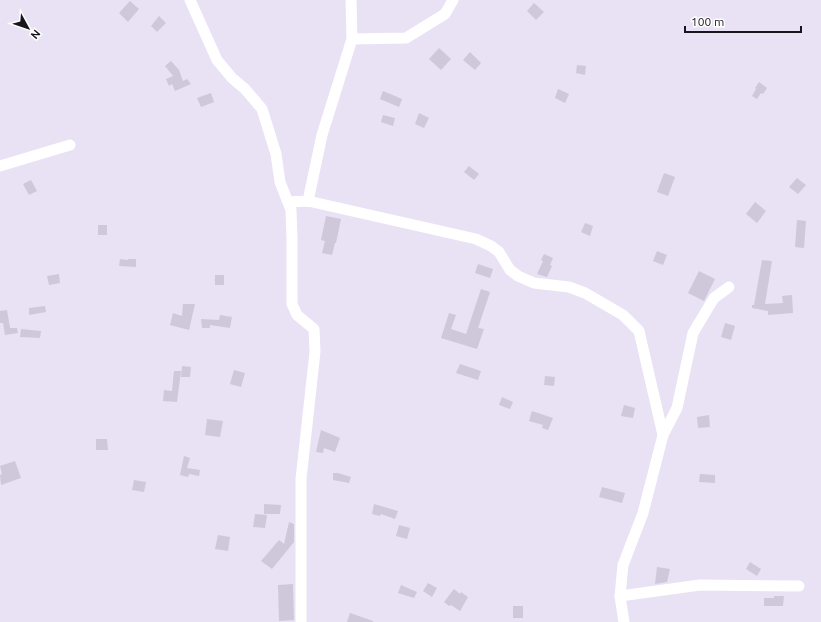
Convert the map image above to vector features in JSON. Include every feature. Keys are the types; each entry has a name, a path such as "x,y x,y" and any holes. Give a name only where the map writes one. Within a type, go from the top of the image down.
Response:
{"street":[{"path":"190,0 217,60 262,109 276,154 280,182 291,210 292,304 297,315 314,329 315,352 301,479 301,622"},
{"path":"308,201 322,134 352,39 351,0"},
{"path":"352,39 406,38 445,14 453,0"},
{"path":"0,166 70,145"},
{"path":"288,202 308,201 476,239 491,246 499,252 510,270 518,276 534,283 569,287 585,293 623,315 639,331 663,435"},
{"path":"624,622 620,596 623,565 643,513 663,435 677,408 693,333 714,298 729,287"},
{"path":"620,596 700,585 799,586"}],"building":[{"path":"130,1 139,9 128,22 119,13"},
{"path":"534,3 544,12 536,20 527,11"},
{"path":"159,16 166,23 157,32 151,26"},
{"path":"439,48 451,59 441,70 429,59"},
{"path":"470,52 481,63 475,70 463,60"},
{"path":"171,61 179,70 183,81 187,79 191,84 175,91 172,84 169,86 166,79 173,76 165,66"},
{"path":"577,65 586,66 585,75 576,73"},
{"path":"759,82 767,88 757,99 752,96"},
{"path":"558,89 569,94 565,103 555,98"},
{"path":"383,91 402,99 399,107 380,99"},
{"path":"211,93 214,102 201,107 197,98"},
{"path":"419,113 429,118 424,128 415,124"},
{"path":"383,115 395,118 393,126 381,122"},
{"path":"469,166 479,174 474,180 464,172"},
{"path":"664,173 675,177 668,196 657,192"},
{"path":"797,178 806,185 798,194 789,187"},
{"path":"31,180 37,191 29,195 23,184"},
{"path":"755,202 766,211 757,223 746,214"},
{"path":"326,216 341,219 332,255 322,253 325,241 321,240"},
{"path":"797,220 806,221 804,248 795,247"},
{"path":"585,223 593,226 590,236 581,232"},
{"path":"98,225 107,225 107,235 98,235"},
{"path":"657,251 667,255 663,265 653,261"},
{"path":"544,254 553,258 550,265 552,266 547,277 537,274 543,261 541,260"},
{"path":"120,259 136,259 136,267 119,266"},
{"path":"762,260 772,261 765,304 783,303 782,296 792,295 793,313 768,315 768,311 752,308 752,305 754,305"},
{"path":"478,264 493,269 490,278 475,273"},
{"path":"699,271 715,279 704,301 688,293"},
{"path":"59,274 60,283 49,285 47,276"},
{"path":"215,275 224,275 224,285 215,285"},
{"path":"481,289 490,292 478,328 484,329 477,349 441,338 449,313 456,315 451,329 466,334"},
{"path":"183,304 195,304 189,330 170,325 173,313 182,316"},
{"path":"45,306 46,312 29,315 29,308"},
{"path":"7,310 10,328 17,328 18,333 5,335 3,323 0,323 0,311"},
{"path":"220,315 232,317 230,328 210,325 210,328 202,328 201,319 219,320"},
{"path":"725,323 735,326 731,340 721,337"},
{"path":"21,329 41,331 40,338 20,337"},
{"path":"460,364 481,371 478,380 456,373"},
{"path":"182,366 191,367 190,377 181,377"},
{"path":"234,370 245,373 241,387 230,384"},
{"path":"174,371 181,371 177,402 163,401 164,390 172,391"},
{"path":"545,376 555,377 554,386 544,385"},
{"path":"502,397 513,402 510,409 499,405"},
{"path":"624,405 635,408 633,418 621,416"},
{"path":"532,411 553,418 548,430 542,428 543,425 529,421"},
{"path":"709,415 710,427 698,428 697,417"},
{"path":"207,419 223,421 220,437 205,435"},
{"path":"321,430 340,438 335,452 324,448 323,453 316,452"},
{"path":"96,439 107,439 108,450 96,450"},
{"path":"184,456 190,458 187,468 200,470 199,476 189,474 188,477 180,475"},
{"path":"15,461 21,478 1,485 0,475 2,474 0,466"},
{"path":"333,473 351,477 349,483 333,480"},
{"path":"700,474 715,475 715,483 699,482"},
{"path":"134,480 146,482 144,492 132,490"},
{"path":"602,487 625,493 622,503 599,497"},
{"path":"264,504 281,505 280,514 264,514"},
{"path":"374,504 398,511 395,519 381,514 380,516 372,514"},
{"path":"255,514 267,515 265,528 253,527"},
{"path":"289,522 294,524 294,542 272,569 261,561 279,540 284,544"},
{"path":"399,525 410,528 407,539 396,536"},
{"path":"218,535 230,537 228,551 215,549"},
{"path":"750,562 761,569 757,576 746,569"},
{"path":"657,567 670,569 667,582 655,584"},
{"path":"428,583 437,588 432,597 423,591"},
{"path":"293,584 294,620 279,621 278,585"},
{"path":"401,585 417,592 414,598 398,593"},
{"path":"454,589 460,594 461,592 468,597 460,611 444,602"},
{"path":"774,596 784,596 783,606 764,606 764,598 774,598"},
{"path":"513,606 523,606 523,618 513,618"},
{"path":"350,613 373,621 373,622 347,622"}]}
